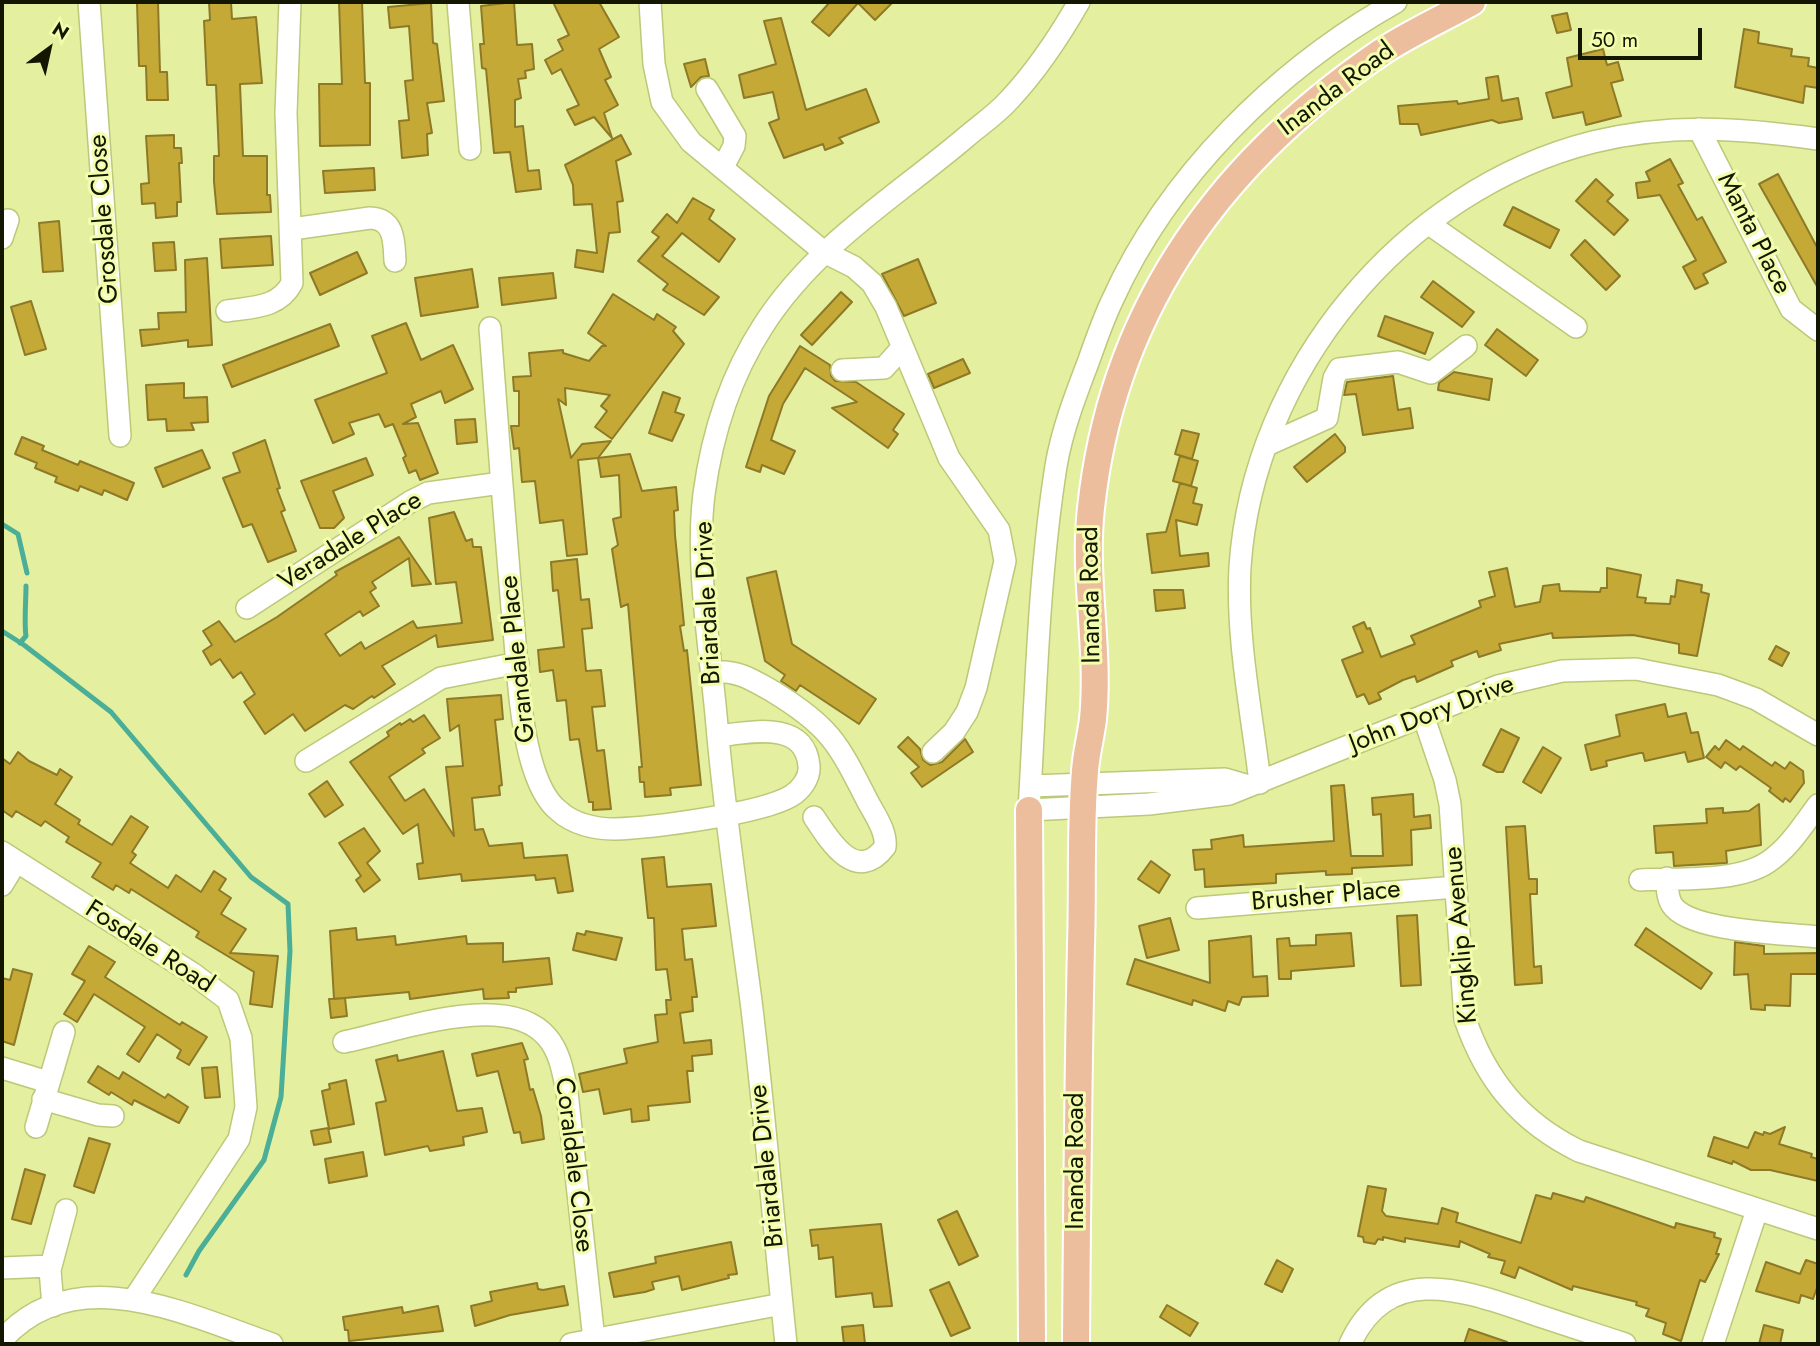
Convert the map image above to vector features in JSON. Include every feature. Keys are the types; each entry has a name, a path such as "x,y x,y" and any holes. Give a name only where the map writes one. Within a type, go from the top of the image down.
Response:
{"main road":[{"name":"Inanda Road","path":"1076,1344 1077,1094 1085,794 1093,716 1094,625 1087,556 1090,511 1107,414 1138,328 1172,262 1228,184 1297,115 1382,51 1472,2"},
{"name":"Inanda Road","path":"1030,798 1032,1344"}],"street":[{"name":"Grosdale Close","path":"89,2 120,436"},
{"path":"227,310 266,305 282,298 292,283 286,113 290,2"},
{"path":"458,2 470,149"},
{"path":"650,2 654,64 662,102 691,142 824,252 855,267 872,283 886,307 901,349 949,458 989,513 1004,549 1002,575 976,688 967,712 954,732 933,752"},
{"name":"Briardale Drive","path":"786,1344 751,1003 725,815 704,575 704,498 716,431 734,377 761,328 786,293 824,252 1008,102 1058,39 1079,2"},
{"name":"Inanda Road","path":"1030,798 1039,620 1056,464 1075,396 1112,299 1166,207 1217,143 1280,83 1362,21 1396,2"},
{"path":"707,89 735,136 734,146 723,167"},
{"path":"1030,798 1225,779 1254,785 1241,619 1240,568 1253,491 1268,445 1304,363 1326,329 1382,263 1429,224 1481,188 1558,152 1630,134 1699,129 1740,128 1818,139"},
{"name":"Manta Place","path":"1699,129 1791,309 1818,330"},
{"path":"292,229 370,218 381,219 388,225 393,236 395,261"},
{"path":"1429,224 1576,327"},
{"name":"Grandale Place","path":"490,328 517,663 530,756 545,796 559,812 578,823 614,829 725,815 790,797 803,786 809,772 808,753 801,742 786,734 718,736"},
{"path":"1268,445 1326,418 1334,378 1339,369 1398,362 1425,374 1431,373 1466,346"},
{"path":"842,370 884,368 901,349"},
{"name":"Veradale Place","path":"247,608 428,493 501,483"},
{"path":"306,761 441,678 517,663"},
{"name":"John Dory Drive","path":"1254,785 1498,686 1533,676 1586,670 1636,669 1718,685 1756,699 1818,735"},
{"path":"713,672 729,671 750,678 810,715 826,730 840,749 877,821 885,837 885,847 873,858 860,862 850,859 836,849 814,817"},
{"name":"Kingklip Avenue","path":"1424,718 1446,780 1465,1019 1479,1056 1505,1098 1551,1137 1579,1151 1818,1229"},
{"path":"1640,880 1736,874 1755,870 1783,850 1818,805"},
{"path":"2,885 9,857"},
{"name":"Fosdale Road","path":"9,857 192,973 228,1000 241,1038 246,1107 239,1139 134,1298"},
{"path":"1667,878 1668,896 1672,906 1694,921 1818,937"},
{"name":"Brusher Place","path":"1197,908 1456,887"},
{"name":"Coraldale Close","path":"344,1042 442,1020 491,1013 525,1021 546,1035 558,1054 567,1092 594,1340"},
{"path":"36,1127 64,1032"},
{"path":"2,1068 99,1115 113,1116"},
{"path":"53,1306 51,1266 66,1210"},
{"path":"1713,1344 1757,1210"},
{"path":"2,1269 51,1266"},
{"path":"1350,1344 1367,1317 1396,1296 1429,1288 1447,1288 1464,1290 1625,1344"},
{"path":"2,1340 10,1331 53,1306 101,1297 134,1298 271,1344"},
{"path":"571,1344 782,1304"}],"building":[{"path":"158,2 160,72 167,72 168,100 147,100 146,66 139,66 137,3"},
{"path":"209,2 231,2 232,19 256,17 262,83 240,84 243,156 267,156 267,195 270,195 271,212 217,214 214,182 214,156 219,156 216,85 207,85 204,21 210,20"},
{"path":"339,2 362,2 365,83 370,83 370,145 320,146 319,84 342,84"},
{"path":"514,2 517,45 532,44 534,69 525,71 526,78 518,79 521,98 515,100 515,127 523,126 528,171 539,170 541,189 516,192 510,152 494,153 486,69 482,68 480,44 484,44 481,6"},
{"path":"553,2 599,2 619,37 599,49 611,77 605,80 618,105 604,113 612,138 594,117 575,125 567,110 579,105 561,69 552,74 545,60 563,50 558,40 569,35"},
{"path":"830,2 893,2 875,20 858,3 829,36 812,22"},
{"path":"431,3 433,43 437,44 444,101 427,103 432,133 427,134 428,155 402,158 399,121 409,120 405,81 413,80 409,26 390,28 388,7"},
{"path":"1567,13 1571,30 1557,33 1552,16"},
{"path":"781,18 806,110 866,89 879,122 839,138 843,143 825,150 823,144 784,158 769,123 779,119 773,92 744,98 739,75 776,64 764,21"},
{"path":"1744,29 1759,32 1758,43 1792,49 1791,56 1809,58 1808,66 1818,68 1818,88 1805,86 1803,103 1735,87"},
{"path":"1603,49 1607,65 1618,62 1623,80 1611,83 1621,116 1586,125 1583,112 1553,118 1546,93 1572,86 1567,58"},
{"path":"705,59 709,76 701,77 691,87 684,64"},
{"path":"1498,76 1502,101 1518,98 1522,119 1499,123 1492,120 1421,135 1418,124 1400,124 1398,106 1457,101 1458,104 1489,99 1486,78"},
{"path":"174,135 174,148 181,148 181,202 177,202 177,216 156,218 155,203 142,204 141,184 149,183 146,136"},
{"path":"621,135 631,154 616,161 623,201 617,202 620,232 609,233 603,272 575,267 577,250 597,253 592,204 574,205 573,185 565,165"},
{"path":"1670,159 1683,183 1678,185 1697,220 1702,217 1726,262 1703,274 1708,283 1695,289 1683,267 1696,260 1660,195 1638,198 1636,183 1650,181 1646,172"},
{"path":"374,168 375,190 325,193 323,171"},
{"path":"1778,174 1818,249 1818,288 1759,184"},
{"path":"1596,179 1613,195 1607,201 1628,220 1614,235 1576,201"},
{"path":"693,198 714,210 709,219 735,239 719,262 682,233 662,256 719,297 704,315 663,290 668,284 638,261 659,237 652,232 667,214 677,223"},
{"path":"1513,207 1559,230 1550,248 1504,225"},
{"path":"59,221 63,271 43,272 39,223"},
{"path":"271,236 273,265 222,268 220,239"},
{"path":"1585,240 1620,276 1606,290 1571,255"},
{"path":"174,242 176,270 155,271 153,243"},
{"path":"357,252 367,273 320,295 310,273"},
{"path":"207,258 212,345 188,347 188,340 142,346 140,330 159,329 158,313 186,312 185,260"},
{"path":"918,259 936,303 904,316 882,274"},
{"path":"472,269 478,307 421,316 415,278"},
{"path":"553,273 556,298 502,305 499,278"},
{"path":"1433,281 1474,312 1462,327 1421,297"},
{"path":"841,292 852,302 812,345 801,335"},
{"path":"613,294 654,320 657,314 676,327 673,331 684,344 612,439 595,427 607,411 601,406 610,395 565,388 566,405 558,399 571,458 582,444 611,441 598,458 578,460 587,554 567,556 563,520 540,523 535,481 522,482 519,448 514,449 511,426 519,426 519,391 514,391 513,377 531,376 529,353 563,350 563,353 589,361 602,346 606,346 588,333"},
{"path":"31,301 46,349 25,355 11,307"},
{"path":"1385,316 1433,333 1425,354 1378,336"},
{"path":"406,323 421,360 453,345 473,389 445,403 441,391 411,404 416,417 403,424 418,423 438,473 420,480 416,470 409,473 403,458 406,456 393,424 385,427 379,414 349,423 354,434 333,443 315,400 387,373 372,336"},
{"path":"330,324 339,346 232,387 223,365"},
{"path":"1497,329 1538,360 1526,376 1485,345"},
{"path":"800,346 830,365 831,376 835,381 856,382 904,414 893,430 898,434 888,448 832,408 857,402 805,368 783,404 771,440 795,451 784,474 762,465 760,472 746,467 769,396"},
{"path":"963,359 970,373 934,388 928,374"},
{"path":"1454,372 1492,379 1489,400 1438,390 1439,383"},
{"path":"1393,376 1398,410 1410,408 1413,428 1363,435 1356,394 1344,395 1347,382"},
{"path":"184,383 184,398 207,397 208,422 191,423 194,430 167,431 166,419 148,420 146,385"},
{"path":"663,392 680,398 675,412 684,415 672,441 649,433"},
{"path":"475,419 477,442 457,444 455,420"},
{"path":"1182,430 1199,434 1192,459 1175,454"},
{"path":"1335,434 1345,447 1345,452 1307,482 1294,467"},
{"path":"22,437 44,446 42,450 78,465 80,461 134,483 127,500 104,490 102,495 80,486 78,491 55,482 57,477 35,468 37,463 15,454"},
{"path":"265,440 285,510 281,512 296,551 268,562 252,524 243,527 223,478 240,472 233,453"},
{"path":"202,450 210,468 163,487 155,468"},
{"path":"630,454 642,491 676,487 678,510 674,511 675,535 684,625 680,626 684,651 687,650 701,785 670,788 671,795 645,797 644,782 640,782 639,767 642,767 628,604 621,607 612,549 618,545 613,519 621,517 619,475 601,477 598,458"},
{"path":"1180,456 1198,461 1191,486 1173,481"},
{"path":"366,458 373,475 333,491 344,518 334,528 320,528 301,481"},
{"path":"1180,483 1197,488 1193,503 1202,505 1197,525 1176,520 1180,556 1208,553 1209,566 1152,573 1147,534 1166,532"},
{"path":"454,512 466,541 472,539 473,547 481,547 493,640 438,647 436,635 382,666 395,684 374,698 372,696 353,709 345,705 305,731 293,714 265,734 244,702 255,694 241,672 233,678 220,659 211,665 203,651 212,645 203,631 219,621 235,642 277,617 337,575 335,572 399,537 431,584 412,586 409,558 372,582 376,588 370,592 379,606 363,616 360,611 325,634 340,656 361,642 365,649 413,621 417,628 462,623 456,582 436,584 429,518"},
{"path":"577,559 581,600 589,599 592,628 582,629 586,671 601,670 605,706 592,707 597,751 604,750 611,809 593,810 593,802 589,802 579,739 570,740 566,700 557,701 553,670 540,672 538,650 564,647 558,590 553,591 551,562"},
{"path":"1507,568 1515,607 1540,602 1543,586 1559,584 1560,591 1600,592 1601,588 1607,588 1607,568 1641,575 1637,597 1646,598 1645,603 1670,604 1671,596 1675,597 1677,580 1702,585 1701,592 1709,594 1697,656 1679,653 1679,644 1633,635 1553,638 1552,633 1499,644 1501,650 1479,657 1477,651 1451,661 1453,666 1417,682 1415,676 1378,693 1381,699 1369,704 1364,694 1357,697 1342,660 1363,652 1353,627 1364,622 1367,629 1370,628 1381,657 1415,644 1411,636 1481,607 1479,601 1495,596 1489,572"},
{"path":"776,571 792,644 876,699 859,724 800,685 796,691 781,681 785,675 765,661 747,578"},
{"path":"1154,590 1183,590 1185,608 1156,611"},
{"path":"1776,646 1789,653 1782,666 1769,659"},
{"path":"501,695 503,719 495,720 502,785 499,786 500,795 472,798 475,830 483,829 489,846 522,843 524,858 567,855 573,891 558,893 555,878 536,880 535,875 462,881 461,874 419,879 417,864 423,863 418,824 403,834 350,762 389,736 387,732 400,723 401,725 410,719 413,722 424,715 440,738 422,749 425,753 389,777 405,801 424,789 454,836 446,767 463,766 459,725 450,731 447,699"},
{"path":"1665,704 1668,717 1686,713 1691,733 1698,732 1704,758 1688,762 1685,752 1645,761 1643,753 1640,753 1606,761 1607,766 1591,770 1585,745 1620,736 1616,715"},
{"path":"1501,729 1519,738 1503,772 1497,772 1483,765"},
{"path":"908,737 920,749 923,760 930,765 942,762 965,739 973,752 922,787 911,773 919,767 898,747"},
{"path":"1726,740 1740,750 1743,746 1772,766 1775,762 1785,769 1790,762 1803,771 1804,783 1790,802 1785,798 1783,802 1769,791 1771,788 1740,766 1736,770 1725,762 1721,768 1706,757 1715,746 1719,750"},
{"path":"1543,747 1561,758 1541,793 1523,782"},
{"path":"18,752 29,761 57,775 60,769 72,777 55,804 80,820 78,824 112,845 131,816 148,827 132,852 136,855 130,863 168,888 176,875 201,892 214,871 226,879 219,890 231,898 221,914 246,929 230,953 278,956 272,1007 250,1004 254,972 196,937 199,932 131,889 129,893 116,885 113,890 92,877 101,863 66,842 69,837 45,821 41,826 16,811 12,817 2,810 2,758 10,764"},
{"path":"327,781 343,805 325,817 309,794"},
{"path":"1344,785 1351,856 1383,856 1381,814 1373,815 1372,798 1413,794 1414,817 1430,815 1431,828 1411,830 1412,865 1352,868 1352,874 1326,875 1326,871 1276,874 1276,883 1205,887 1204,869 1195,870 1193,850 1212,849 1211,840 1243,835 1244,847 1334,841 1331,786"},
{"path":"1759,804 1761,845 1726,851 1727,863 1674,866 1673,852 1656,853 1654,826 1707,823 1706,809 1723,808 1723,813 1749,811"},
{"path":"1525,826 1529,879 1537,879 1537,894 1530,894 1534,967 1541,966 1542,983 1515,985 1506,827"},
{"path":"364,828 380,851 367,863 380,880 364,892 356,880 361,876 339,843"},
{"path":"664,857 667,887 711,884 716,926 682,929 685,960 692,959 697,997 692,997 693,1011 680,1013 684,1043 711,1040 712,1054 692,1056 693,1071 687,1071 690,1102 648,1106 649,1120 632,1122 631,1109 604,1114 599,1089 583,1092 579,1074 627,1063 624,1049 658,1042 655,1015 667,1014 666,1000 671,1000 667,969 656,970 654,918 648,918 642,859"},
{"path":"1151,861 1170,875 1159,893 1138,879"},
{"path":"1417,915 1421,985 1401,986 1397,916"},
{"path":"1170,918 1179,950 1147,958 1139,926"},
{"path":"356,928 357,940 395,936 396,945 466,936 467,944 503,943 503,962 549,958 552,984 516,988 516,992 508,992 509,998 484,999 483,989 410,999 409,992 334,999 330,931"},
{"path":"1646,928 1712,973 1701,989 1635,945"},
{"path":"586,931 622,938 616,960 573,950 577,933 585,935"},
{"path":"1351,933 1354,966 1291,971 1291,979 1279,979 1277,939 1289,938 1290,946 1316,945 1316,935"},
{"path":"1251,936 1253,977 1267,976 1268,996 1242,997 1239,1005 1228,1001 1225,1011 1193,1000 1192,1005 1127,984 1135,959 1210,983 1209,941"},
{"path":"1735,942 1764,946 1764,954 1818,953 1818,974 1791,974 1790,1006 1765,1005 1765,1010 1751,1009 1748,974 1734,975"},
{"path":"89,946 115,962 105,977 180,1025 182,1022 207,1037 189,1065 177,1058 181,1050 157,1034 139,1062 127,1054 145,1027 94,994 77,1022 64,1014 85,981 72,974"},
{"path":"13,969 32,974 14,1045 2,1041 2,978 10,980"},
{"path":"345,998 347,1016 331,1018 329,999"},
{"path":"522,1043 528,1059 524,1060 530,1090 533,1089 541,1116 544,1139 522,1143 520,1132 514,1133 498,1071 477,1076 472,1054"},
{"path":"443,1051 457,1111 482,1108 487,1132 463,1137 464,1145 430,1151 428,1146 385,1155 376,1103 386,1101 376,1060 397,1055 398,1061"},
{"path":"98,1066 119,1079 123,1072 165,1098 168,1094 188,1107 179,1123 134,1100 132,1105 111,1092 109,1095 88,1082"},
{"path":"217,1067 220,1097 205,1098 202,1068"},
{"path":"346,1080 354,1124 329,1129 322,1091 330,1089 329,1084"},
{"path":"1785,1127 1779,1144 1812,1154 1811,1157 1818,1159 1818,1181 1770,1170 1751,1170 1733,1161 1732,1164 1708,1156 1714,1137 1748,1148 1755,1132 1770,1134"},
{"path":"328,1128 331,1142 314,1145 311,1131"},
{"path":"89,1138 110,1144 94,1193 74,1186"},
{"path":"363,1152 367,1176 329,1183 325,1159"},
{"path":"25,1169 45,1175 31,1224 12,1219"},
{"path":"1368,1186 1386,1189 1382,1211 1386,1216 1438,1224 1442,1208 1458,1213 1456,1222 1521,1243 1536,1195 1551,1199 1553,1193 1584,1202 1586,1197 1675,1228 1676,1223 1715,1233 1714,1237 1721,1239 1716,1254 1719,1254 1705,1282 1700,1280 1681,1341 1663,1334 1666,1323 1646,1316 1649,1309 1636,1305 1637,1302 1573,1286 1572,1290 1519,1267 1515,1278 1501,1273 1505,1261 1488,1257 1490,1254 1460,1241 1459,1247 1405,1238 1405,1242 1383,1237 1383,1240 1378,1239 1375,1244 1364,1242 1363,1237 1358,1236"},
{"path":"957,1211 978,1256 959,1265 938,1220"},
{"path":"881,1224 892,1306 874,1307 872,1293 836,1297 833,1257 819,1259 818,1245 812,1246 810,1230"},
{"path":"731,1242 737,1274 728,1275 729,1278 682,1290 679,1276 652,1282 654,1289 645,1292 614,1297 609,1273 656,1263 655,1257"},
{"path":"1277,1260 1293,1269 1282,1292 1265,1284"},
{"path":"1806,1260 1818,1264 1818,1285 1813,1299 1801,1295 1799,1303 1756,1291 1766,1262 1800,1274"},
{"path":"949,1282 970,1328 951,1336 930,1290"},
{"path":"537,1283 538,1289 543,1290 564,1286 568,1305 510,1315 475,1326 471,1306 492,1301 490,1292"},
{"path":"1167,1305 1198,1323 1190,1336 1160,1317"},
{"path":"438,1306 443,1331 349,1341 348,1330 345,1330 343,1317 402,1307 403,1313"},
{"path":"863,1325 865,1344 844,1344 842,1327"},
{"path":"1764,1325 1783,1330 1780,1344 1759,1344"},
{"path":"1469,1329 1507,1342 1507,1344 1464,1344"}],"waterway":[{"path":"2,524 18,534 27,573"},
{"path":"20,643 26,636 26,586"},
{"path":"2,631 111,712 251,877 288,904 290,951 281,1097 264,1160 199,1251 186,1275"}]}
